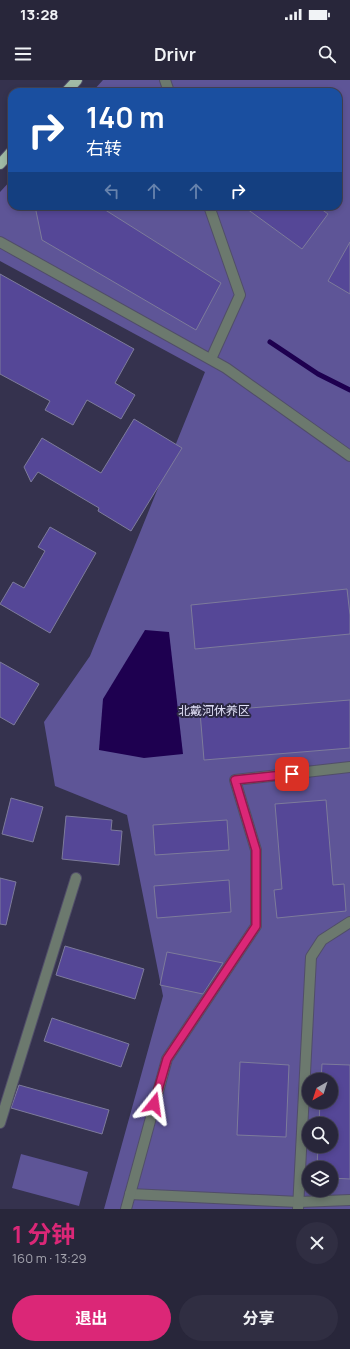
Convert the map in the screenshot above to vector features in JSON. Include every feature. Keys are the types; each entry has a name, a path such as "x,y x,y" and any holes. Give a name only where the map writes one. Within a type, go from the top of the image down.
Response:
{"main road":[{"path":"70,88 77,80"},
{"path":"0,164 8,155"}],"street":[{"path":"210,210 240,295 210,359"},
{"path":"0,242 226,368 350,456"},
{"path":"126,1209 167,1059 256,926 256,850 235,780 350,767"},
{"path":"0,1123 76,878"},
{"path":"298,1206 311,956 322,940 350,922"},
{"path":"130,1194 298,1206 350,1200"}],"green space":[{"name":"北戴河休养区","path":"103,80 350,80 350,1209 104,1209 163,996 127,815 55,786 44,722 90,656 205,372 0,261 0,192 8,183 8,210 342,210 342,88 96,88"},
{"path":"21,1154 88,1172 79,1206 12,1188"}],"shaded area":[{"path":"145,630 169,632 183,754 144,758 99,750 103,699"}],"building":[{"path":"36,210 105,210 221,283 196,330 42,240"},
{"path":"248,210 322,210 328,214 302,249"},
{"path":"350,242 350,294 328,281"},
{"path":"0,274 134,349 115,383 135,395 121,419 87,400 73,425 45,410 50,401 0,374"},
{"path":"134,419 182,448 131,531 98,511 99,508 38,472 31,482 24,467 42,438 101,473"},
{"path":"50,527 96,553 50,633 0,604 13,582 24,588 45,551 38,547"},
{"path":"347,589 350,615 350,634 195,649 191,605"},
{"path":"0,662 39,684 14,725 0,717"},
{"path":"350,700 350,748 204,760 200,712"},
{"path":"11,798 43,807 33,842 2,834"},
{"path":"326,800 333,885 344,884 346,911 277,918 274,890 282,889 275,804"},
{"path":"66,816 112,820 111,830 122,831 119,865 62,859"},
{"path":"227,820 229,850 155,855 153,825"},
{"path":"0,878 16,882 6,925 0,924"},
{"path":"229,880 231,912 157,918 154,886"},
{"path":"65,946 144,969 135,999 56,975"},
{"path":"167,952 223,963 203,994 160,985"},
{"path":"52,1018 129,1044 121,1067 44,1041"},
{"path":"240,1062 289,1065 286,1137 237,1135"},
{"path":"322,1064 350,1065 350,1179 338,1178 338,1161 317,1161 318,1153 338,1153 338,1117 319,1117 320,1109 338,1109 338,1073 321,1073"},
{"path":"19,1085 109,1110 102,1134 11,1108"}],"waterway":[{"path":"270,342 318,374 350,390"}],"route":[{"path":"154,1104 167,1059 256,926 256,850 235,780 292,774"}]}
